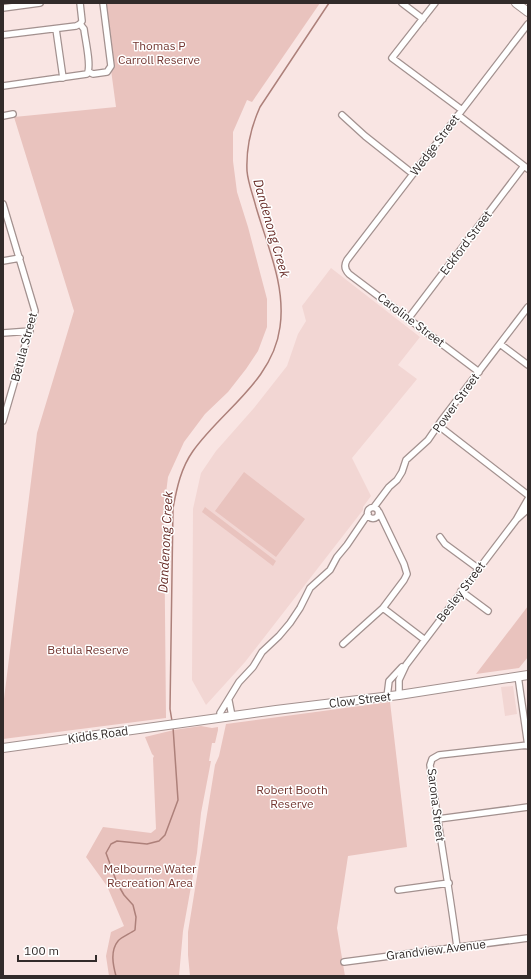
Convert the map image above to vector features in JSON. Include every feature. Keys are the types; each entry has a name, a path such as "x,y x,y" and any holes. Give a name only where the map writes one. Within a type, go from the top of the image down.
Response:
{"main road":[{"path":"516,3 528,12"},
{"name":"Clow Street","path":"192,722 399,695 528,675"},
{"name":"Kidds Road","path":"3,748 192,722"}],"street":[{"path":"3,8 40,3"},
{"path":"80,3 82,22 80,24"},
{"path":"3,86 83,75 89,72 94,74 107,72 111,66 103,3"},
{"path":"402,3 423,18"},
{"path":"435,3 392,58 526,168"},
{"path":"3,35 56,29 80,24"},
{"path":"80,24 84,29 89,72"},
{"name":"Wedge Street","path":"345,268 347,260 528,24"},
{"path":"56,29 63,78"},
{"path":"3,116 13,114"},
{"path":"342,115 365,136 413,174"},
{"name":"Eckford Street","path":"408,319 526,168"},
{"name":"Betula Street","path":"3,204 35,309 30,331 5,405 3,421"},
{"path":"3,261 20,258"},
{"name":"Caroline Street","path":"345,268 349,274 479,372"},
{"name":"Power Street","path":"377,510 383,496 400,476 406,460 428,440 528,308"},
{"path":"3,333 30,331"},
{"path":"500,344 528,365"},
{"path":"438,426 528,494"},
{"name":"Besley Street","path":"387,696 389,681 406,665 516,520 528,499"},
{"path":"377,510 369,509 372,517 386,527"},
{"name":"Besley Street","path":"516,520 528,509"},
{"path":"221,718 220,713 226,702 229,701 239,682 253,667 262,652 290,623 300,608 310,588 330,570 360,526 372,517 378,515 377,510"},
{"path":"343,644 383,608 407,574 404,564 377,510"},
{"path":"440,537 445,544 479,569"},
{"path":"462,591 488,611"},
{"path":"383,608 425,640"},
{"name":"Besley Street","path":"399,695 399,680 406,665"},
{"path":"518,676 528,745"},
{"path":"229,701 232,716"},
{"name":"Sarona Street","path":"457,947 449,883 444,862 430,765 432,759 439,755 528,745"},
{"path":"438,819 528,808"},
{"path":"398,890 449,883"},
{"name":"Grandview Avenue","path":"344,962 528,938"}],"shaded area":[{"path":"331,268 420,337 398,365 417,379 352,458 371,496 363,507 363,510 245,662 206,705 192,680 193,509 201,473 216,451 254,408 287,366 298,334 306,321 302,306"},
{"path":"513,686 517,714 505,716 501,687"}],"green space":[{"path":"102,3 320,3 252,102 247,100 233,132 233,161 237,192 267,299 267,327 258,351 246,369 228,392 205,414 184,442 168,477 164,509 166,718 3,739 3,707 37,433 74,311 14,117 116,107"},
{"path":"244,472 305,519 276,557 215,511"},
{"path":"205,507 276,561 273,566 202,512"},
{"path":"528,606 528,657 519,668 476,674"},
{"name":"Robert Booth Reserve","path":"390,702 407,847 348,856 337,928 345,976 190,976 188,932 215,765 219,756 226,724"},
{"name":"Melbourne Water Recreation Area","path":"201,726 212,728 218,727 218,730 215,743 212,743 209,761 211,761 201,813 197,853 183,931 179,976 109,976 106,956 111,932 124,926 107,886 86,857 103,827 151,833 156,829 154,756 145,737 174,730"}],"waterway":[{"name":"Dandenong Creek","path":"172,721 170,709 173,508 178,485 185,464 193,451 205,436 245,394 268,363 275,346 280,327 281,312 278,281 249,184 247,155 250,138 260,107 329,3"},
{"name":"Dandenong Creek","path":"116,976 113,963 115,945 119,940 135,930 136,917 133,905 124,895 117,883 106,853 111,844 117,841 147,844 159,841 165,835 178,800 173,727"}],"park label":[{"name":"Thomas P Carroll Reserve","path":"159,53"},
{"name":"Betula Reserve","path":"88,650"}]}
